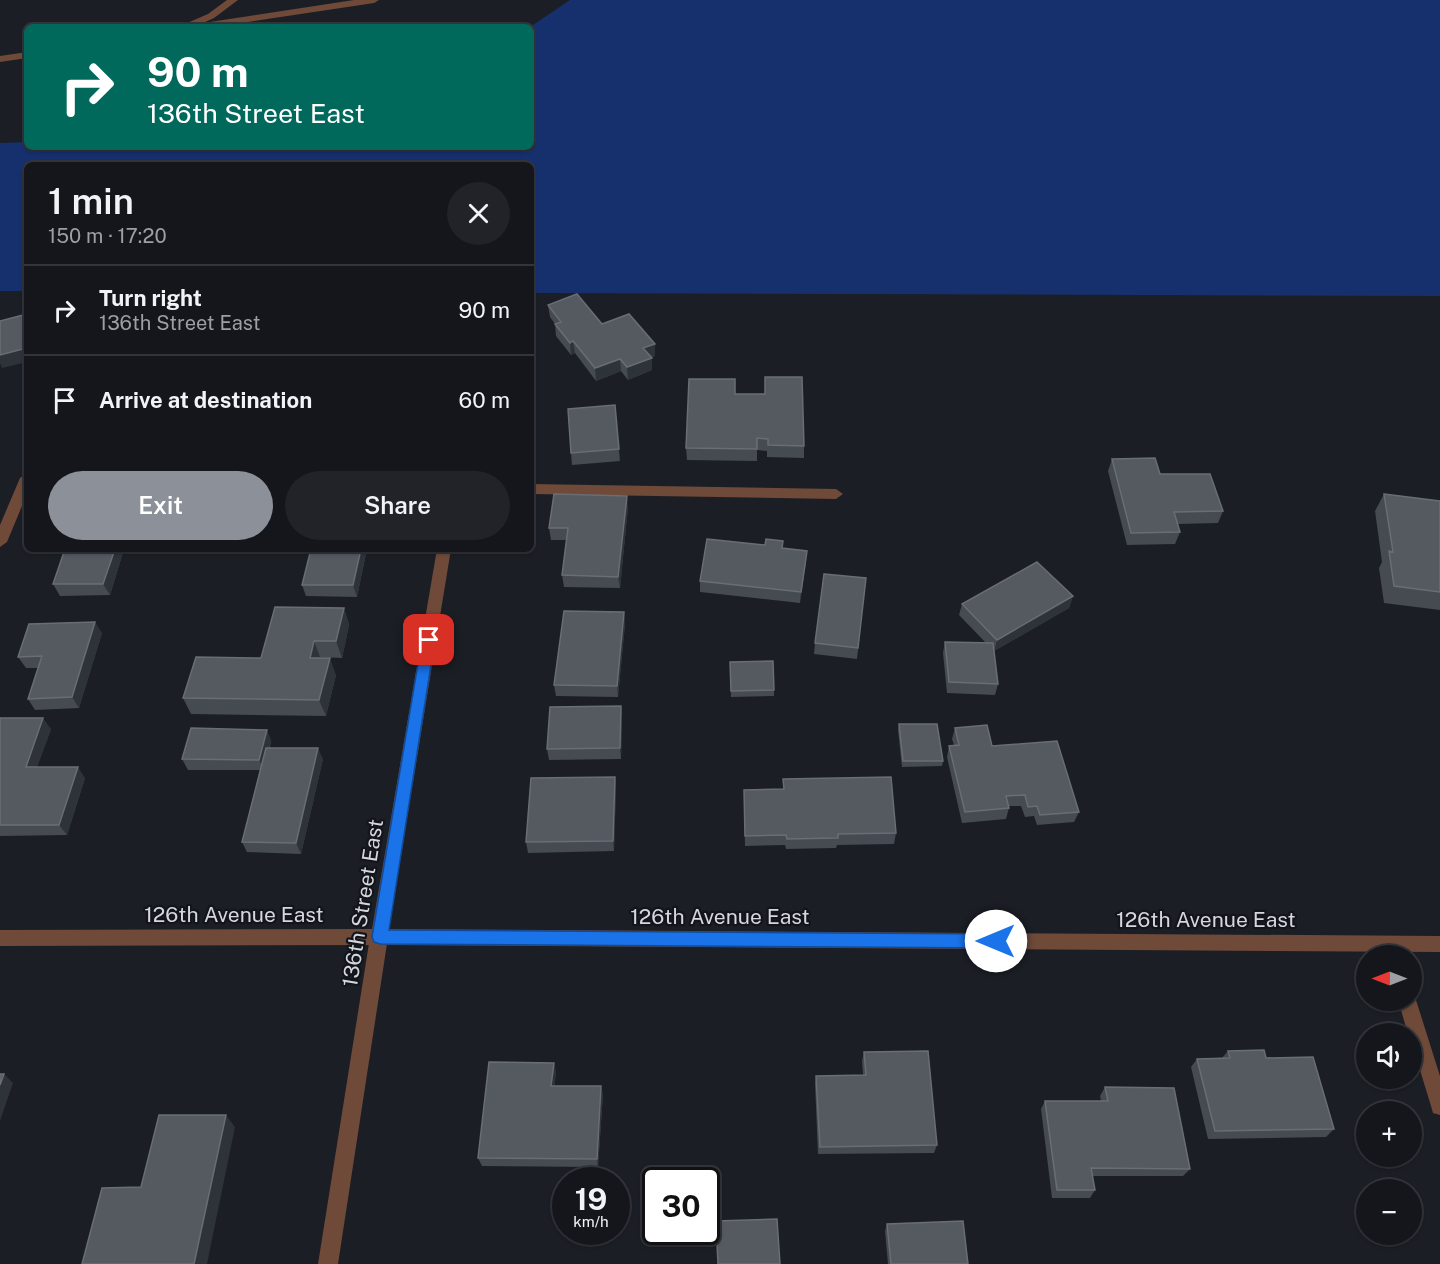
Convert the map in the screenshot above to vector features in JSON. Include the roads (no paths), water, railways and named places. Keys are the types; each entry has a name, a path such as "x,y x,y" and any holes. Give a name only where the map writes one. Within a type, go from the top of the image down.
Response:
{"street":[{"path":"191,24 211,16 233,0"},
{"path":"322,0 369,1"},
{"path":"214,24 369,1"},
{"path":"0,59 24,55"},
{"path":"0,542 24,485"},
{"path":"534,489 836,494"},
{"name":"136th Street East","path":"328,1264 444,552"},
{"name":"126th Avenue East","path":"0,938 380,937 1356,949"},
{"name":"126th Avenue East","path":"1422,946 1440,944"},
{"path":"1410,1011 1440,1106"}]}
